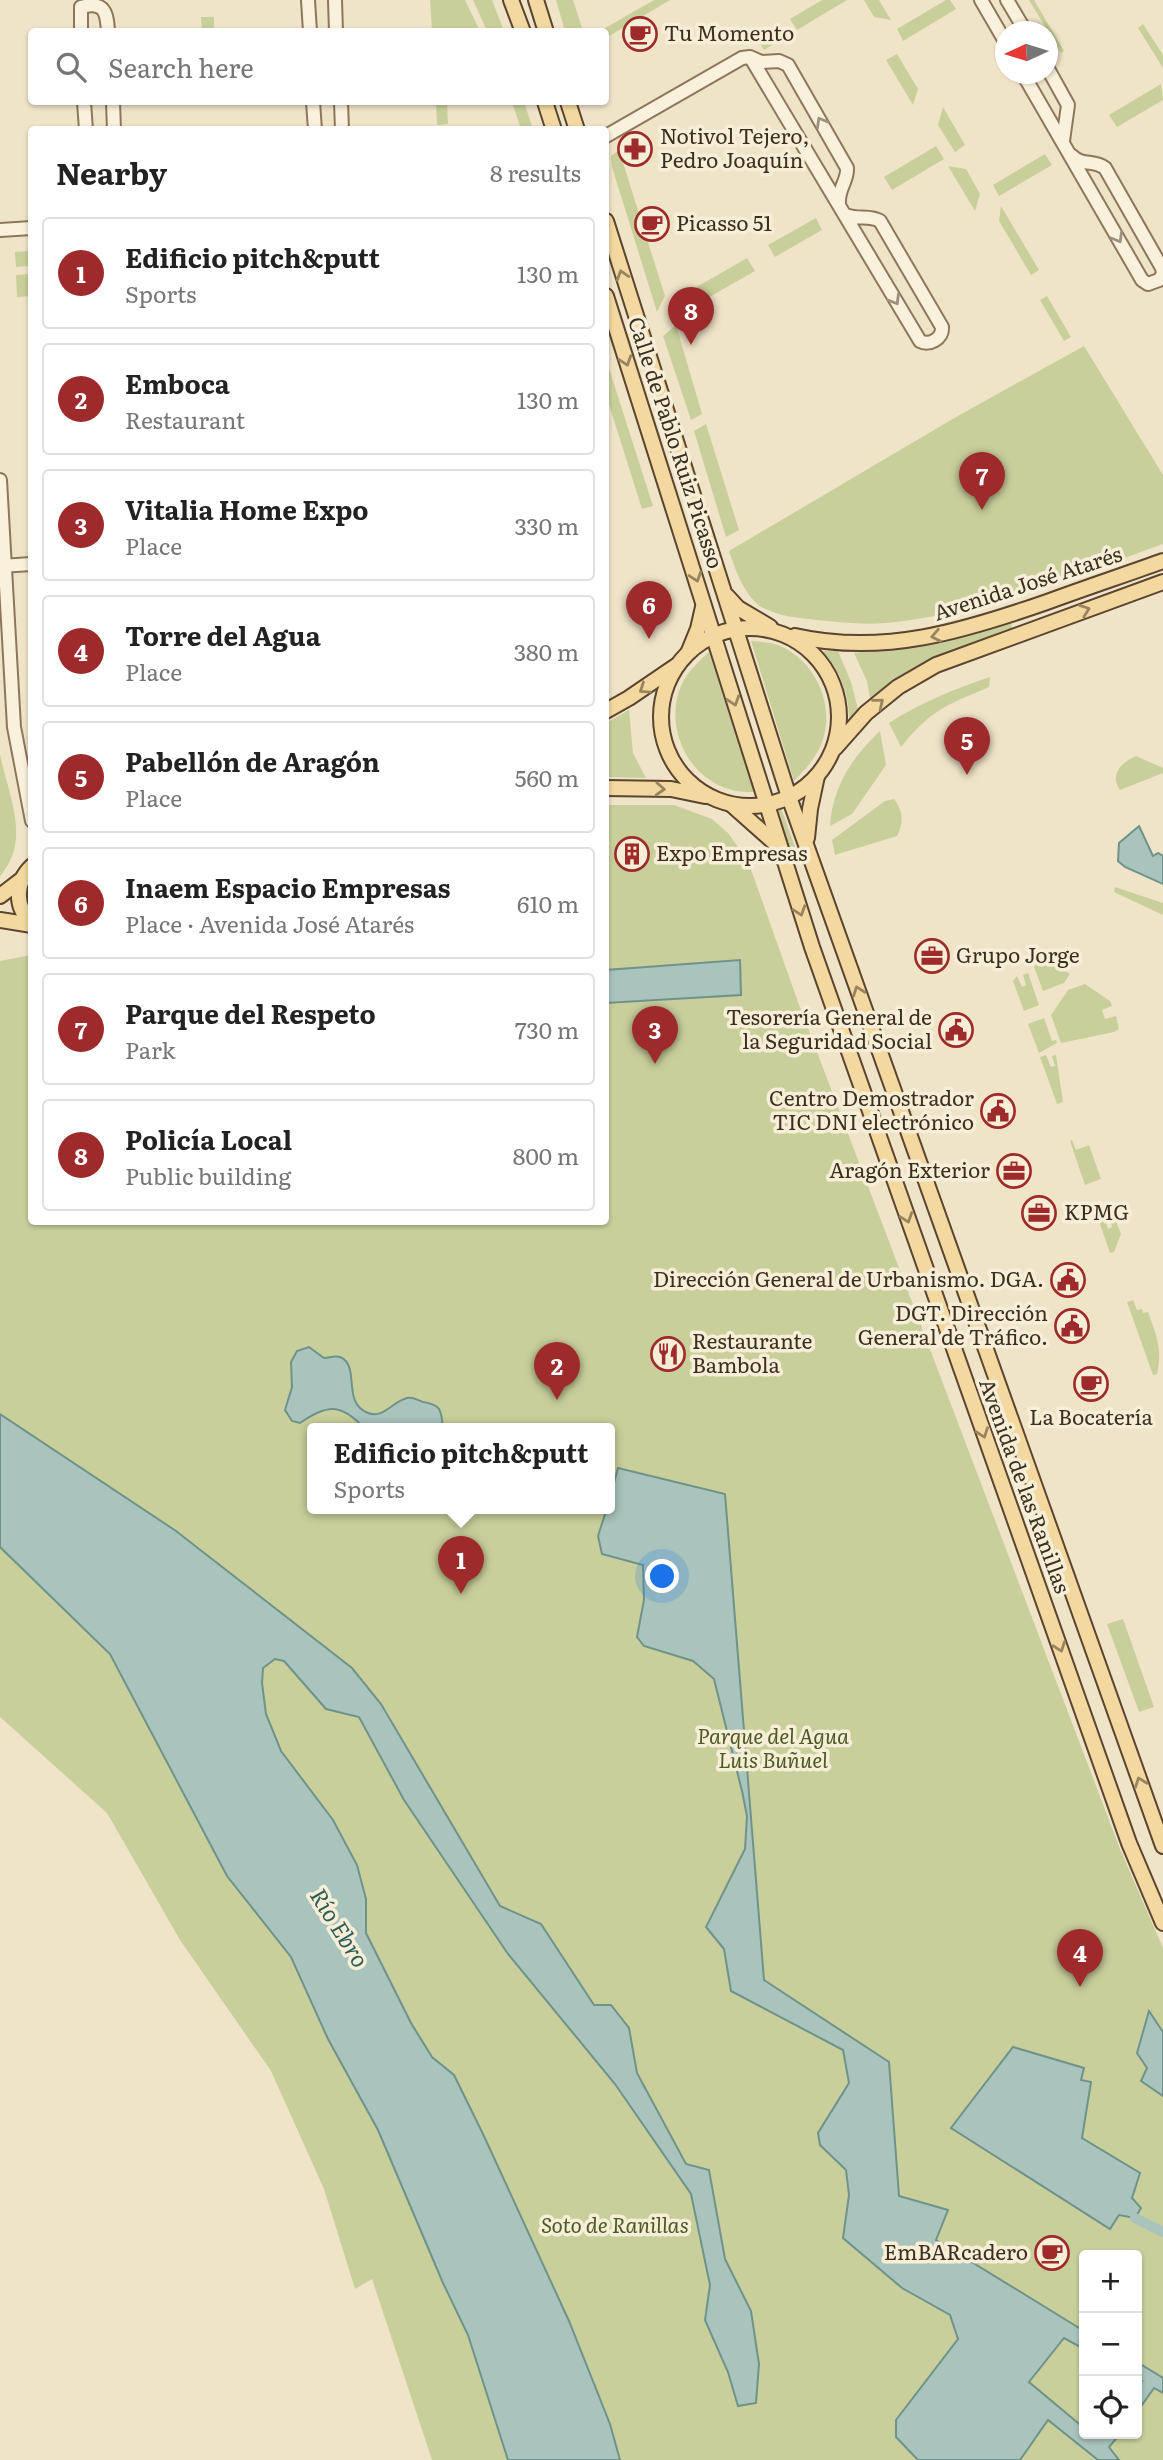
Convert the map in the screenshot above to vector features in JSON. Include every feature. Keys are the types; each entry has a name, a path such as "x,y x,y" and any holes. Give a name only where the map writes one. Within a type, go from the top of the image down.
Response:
{"main road":[{"path":"512,0 522,28"},
{"path":"536,0 545,28"},
{"path":"546,105 553,126"},
{"path":"569,105 579,126"},
{"name":"Calle de Pablo Ruiz Picasso","path":"609,231 789,797"},
{"name":"Calle de Pablo Ruiz Picasso","path":"609,305 767,804"},
{"name":"Avenida José Atarés","path":"780,633 818,641 855,644 926,638 988,623 1163,561"},
{"name":"Avenida José Atarés","path":"832,752 866,713 898,687 936,665 1163,582"},
{"name":"Calle de Pablo Ruiz Picasso","path":"723,593 738,608 797,641 813,653 825,668 838,705 839,724 832,752"},
{"name":"Calle de Pablo Ruiz Picasso","path":"704,602 698,629 666,689 662,703 662,722 672,759 683,775 714,798"},
{"path":"609,709 635,695 713,636 735,629 758,628 780,633"},
{"path":"609,788 671,789 731,804 767,804 789,797 817,776 832,752"},
{"name":"Avenida de las Ranillas","path":"807,846 810,809 817,776"},
{"name":"Avenida de las Ranillas","path":"789,797 1163,1846"},
{"name":"Avenida de las Ranillas","path":"731,804 778,846"},
{"name":"Avenida de las Ranillas","path":"767,804 778,846 949,1340 1129,1843 1163,1923"},
{"path":"0,895 21,880 28,871"},
{"path":"21,880 19,900 21,910 28,919"},
{"path":"0,920 28,924"}],"street":[{"path":"308,0 310,28"},
{"path":"335,0 336,28"},
{"path":"981,0 995,25"},
{"path":"988,13 989,5 994,0"},
{"path":"1007,0 1019,21"},
{"path":"80,28 81,7 87,2 98,1 103,2 107,8 108,28"},
{"path":"609,134 742,58 750,57 920,341 927,343 938,339 942,327 880,221 865,219 842,209"},
{"path":"752,60 784,62 788,65 847,171 839,189 842,209"},
{"path":"769,87 768,73 775,62"},
{"path":"1029,84 1142,281 1148,284 1159,280 1163,274 1162,268 1105,168 1093,163 1078,162 1071,155"},
{"path":"1056,84 1068,105 1069,113 1063,141"},
{"path":"84,105 86,126"},
{"path":"113,105 114,126"},
{"path":"313,105 315,126"},
{"path":"341,105 342,126"},
{"path":"1049,119 1057,122 1066,118"},
{"path":"1084,179 1087,166 1093,163"},
{"path":"822,175 831,182 842,182"},
{"path":"861,242 859,229 865,219"},
{"path":"0,230 28,228"},
{"path":"0,480 14,727 28,789"},
{"path":"3,566 28,564"},
{"name":"Avenida de las Ranillas","path":"1153,1901 1163,1913"}],"green space":[{"path":"430,0 465,0 479,28 432,28"},
{"path":"473,0 492,0 503,28 486,28"},
{"path":"556,0 573,0 582,28 564,28"},
{"path":"654,0 670,0 609,36 609,28 605,28"},
{"path":"822,0 847,0 797,30 790,19"},
{"path":"864,0 879,0 891,20 874,17"},
{"path":"950,0 956,9 903,41 897,29"},
{"path":"1029,0 1034,0 1046,21 1042,21"},
{"path":"201,17 214,17 214,28 202,28"},
{"path":"1143,24 1163,55 1163,68 1138,28"},
{"path":"780,25 786,37 764,50 757,38"},
{"path":"1058,41 1064,51 1061,53 1058,48"},
{"path":"897,54 918,89 913,105 886,60"},
{"path":"1161,84 1163,100 1117,127 1109,115"},
{"path":"436,105 447,105 448,124 437,125"},
{"path":"513,105 525,105 532,126 520,126"},
{"path":"943,107 965,145 955,152 938,125"},
{"path":"936,146 944,159 892,190 884,177"},
{"path":"619,150 665,296 657,312 612,167 611,156"},
{"path":"1045,154 1052,165 999,196 993,185"},
{"path":"948,166 966,169 980,194 975,211"},
{"path":"1001,206 1039,270 1031,275 999,221"},
{"path":"816,218 822,230 775,257 768,245"},
{"path":"28,251 28,266 16,267 15,252"},
{"path":"747,258 755,271 683,312 676,299"},
{"path":"28,274 28,296 17,297 16,275"},
{"path":"1047,296 1071,337 1064,341 1040,300"},
{"path":"676,325 702,414 691,420 663,336"},
{"path":"1084,346 1163,475 1163,544 1027,592 921,619 869,624 785,616 769,611 751,597 729,551 956,417"},
{"path":"609,368 653,506 642,509 609,404"},
{"path":"706,424 739,530 726,537 694,431"},
{"path":"1011,622 1012,628 920,667 870,699 867,681 854,653 946,642"},
{"path":"751,641 775,644 792,653 814,675 821,689 826,720 824,736 813,759 794,781"},
{"path":"822,651 838,651 851,682 858,709 849,719 842,682"},
{"path":"709,652 754,792 732,790 704,776 684,751 679,737 676,706 679,691 688,674"},
{"path":"990,677 989,687 931,716 901,747 889,723 938,697"},
{"path":"629,710 633,753 646,778 609,777 609,721"},
{"path":"880,731 886,765 852,814 830,826 835,799 845,774 852,762"},
{"path":"0,754 12,801 16,832 15,848 10,862 0,876"},
{"path":"1136,756 1163,768 1163,773 1120,790 1116,779 1119,769"},
{"path":"894,799 902,817 897,836 835,855 832,840 885,801"},
{"name":"Parque del Agua Luis Buñuel","path":"609,805 674,805 712,819 728,833 748,861 798,1002 1120,1849 1163,1948 1163,2460 620,2460 610,2424 454,2075 432,2057 411,2023 366,1933 366,1899 333,1820 281,1751 266,1714 263,1668 275,1659 284,1661 326,1709 359,1717 404,1800 508,1954 615,2084 691,2194 710,2285 705,2320 728,2372 738,2405 756,2403 759,2364 751,2311 725,2259 709,2170 686,2165 637,2073 629,2027 594,2006 541,1924 500,1906 382,1704 352,1668 176,1531 0,1414 0,961 28,956 28,1225 609,1225"},
{"path":"781,808 800,860 793,862 778,809"},
{"path":"1115,887 1163,903 1163,915 1114,892"},
{"path":"1041,954 1070,974 1064,983 1043,991 1034,967"},
{"path":"1028,973 1039,1005 1024,1011 1013,981 1017,976 1022,987 1026,985 1023,975"},
{"path":"1085,984 1110,1001 1112,1006 1102,1010 1105,1019 1116,1016 1119,1029 1061,1043 1051,1015 1068,990"},
{"path":"1044,1018 1052,1041 1056,1040 1057,1043 1039,1053 1028,1024"},
{"path":"1046,1055 1051,1067 1055,1066 1052,1056 1056,1055 1063,1102 1057,1104 1040,1057"},
{"path":"1072,1140 1076,1150 1089,1145 1101,1179 1085,1185 1070,1141"},
{"path":"1102,1211 1108,1229 1112,1227 1110,1217 1114,1216 1121,1234 1114,1252 1110,1253 1096,1213"},
{"path":"1133,1300 1137,1310 1148,1312 1154,1328 1159,1350 1157,1374 1153,1375 1127,1302"},
{"path":"0,1547 110,1654 227,1876 291,1957 328,2039 378,2130 468,2335 508,2460 432,2460 372,2279 355,2289 324,2189 271,2071 180,1940 107,1813 0,1717"},
{"path":"1123,1619 1154,1707 1139,1712 1107,1624"}],"water":[{"path":"1139,826 1153,856 1158,853 1163,856 1163,884 1125,867 1118,861 1119,843"},
{"path":"740,960 741,995 609,1003 609,970"},
{"path":"309,1347 324,1358 338,1356 346,1361 355,1401 368,1413 379,1414 402,1400 414,1398 437,1407 442,1423 359,1423 341,1410 334,1409 318,1412 300,1423 292,1421 285,1410 292,1387 291,1362 297,1351"},
{"name":"Río Ebro","path":"0,1414 176,1531 352,1668 381,1704 500,1906 541,1924 594,2005 611,2005 629,2028 637,2073 686,2164 709,2170 725,2259 751,2311 759,2364 756,2403 738,2406 728,2372 705,2320 710,2285 691,2194 615,2084 508,1954 404,1800 359,1717 326,1709 284,1661 275,1659 263,1668 262,1683 266,1714 281,1751 333,1820 357,1865 366,1899 366,1933 411,2023 432,2057 454,2075 483,2134 569,2321 610,2424 620,2460 508,2460 468,2335 378,2130 328,2039 291,1957 227,1876 110,1654 0,1547"},
{"path":"618,1468 725,1494 764,1980 889,2062 899,2196 948,2210 936,2240 1079,2328 1079,2346 1064,2338 1029,2382 1079,2424 1079,2439 1116,2439 1109,2447 1119,2460 1098,2460 1048,2420 1020,2460 918,2460 896,2437 896,2420 958,2339 950,2315 902,2288 843,2238 849,2195 846,2170 820,2145 818,2133 849,2083 843,2050 731,1991 724,1949 706,1927 745,1849 747,1816 742,1791 714,1679 693,1661 644,1646 637,1637 644,1600 643,1565 602,1554 598,1536 605,1514 615,1514 615,1479"},
{"path":"1149,2011 1163,2032 1163,2096 1141,2081 1147,2068 1137,2053"},
{"path":"1013,2047 1084,2068 1081,2080 1091,2082 1082,2138 1140,2173 1132,2198 1141,2208 1135,2218 1119,2215 1110,2229 951,2128"},
{"path":"1142,2365 1163,2378 1163,2393 1154,2388 1142,2405"}],"waterway":[{"path":"1135,2218 1163,2232"}],"place":[{"name":"Tu Momento","path":"640,34"},
{"name":"Notivol Tejero, Pedro Joaquín","path":"635,149"},
{"name":"Picasso 51","path":"652,224"},
{"name":"Policía Local","path":"691,345"},
{"name":"Parque del Respeto","path":"982,510"},
{"name":"Inaem Espacio Empresas","path":"649,639"},
{"name":"Pabellón de Aragón","path":"967,775"},
{"name":"Expo Empresas","path":"632,854"},
{"name":"Grupo Jorge","path":"932,956"},
{"name":"Tesorería General de la Seguridad Social","path":"956,1030"},
{"name":"Vitalia Home Expo","path":"655,1064"},
{"name":"Centro Demostrador TIC DNI electrónico","path":"998,1111"},
{"name":"Aragón Exterior","path":"1014,1171"},
{"name":"KPMG","path":"1039,1213"},
{"name":"Dirección General de Urbanismo. DGA.","path":"1068,1280"},
{"name":"DGT. Dirección General de Tráfico.","path":"1072,1326"},
{"name":"Restaurante Bambola","path":"668,1354"},
{"name":"La Bocatería","path":"1091,1384"},
{"name":"Emboca","path":"557,1400"},
{"name":"Edificio pitch&putt","path":"461,1594"},
{"name":"Torre del Agua","path":"1080,1987"},
{"name":"EmBARcadero","path":"1052,2253"}],"park label":[{"name":"Soto de Ranillas","path":"615,2226"}]}
